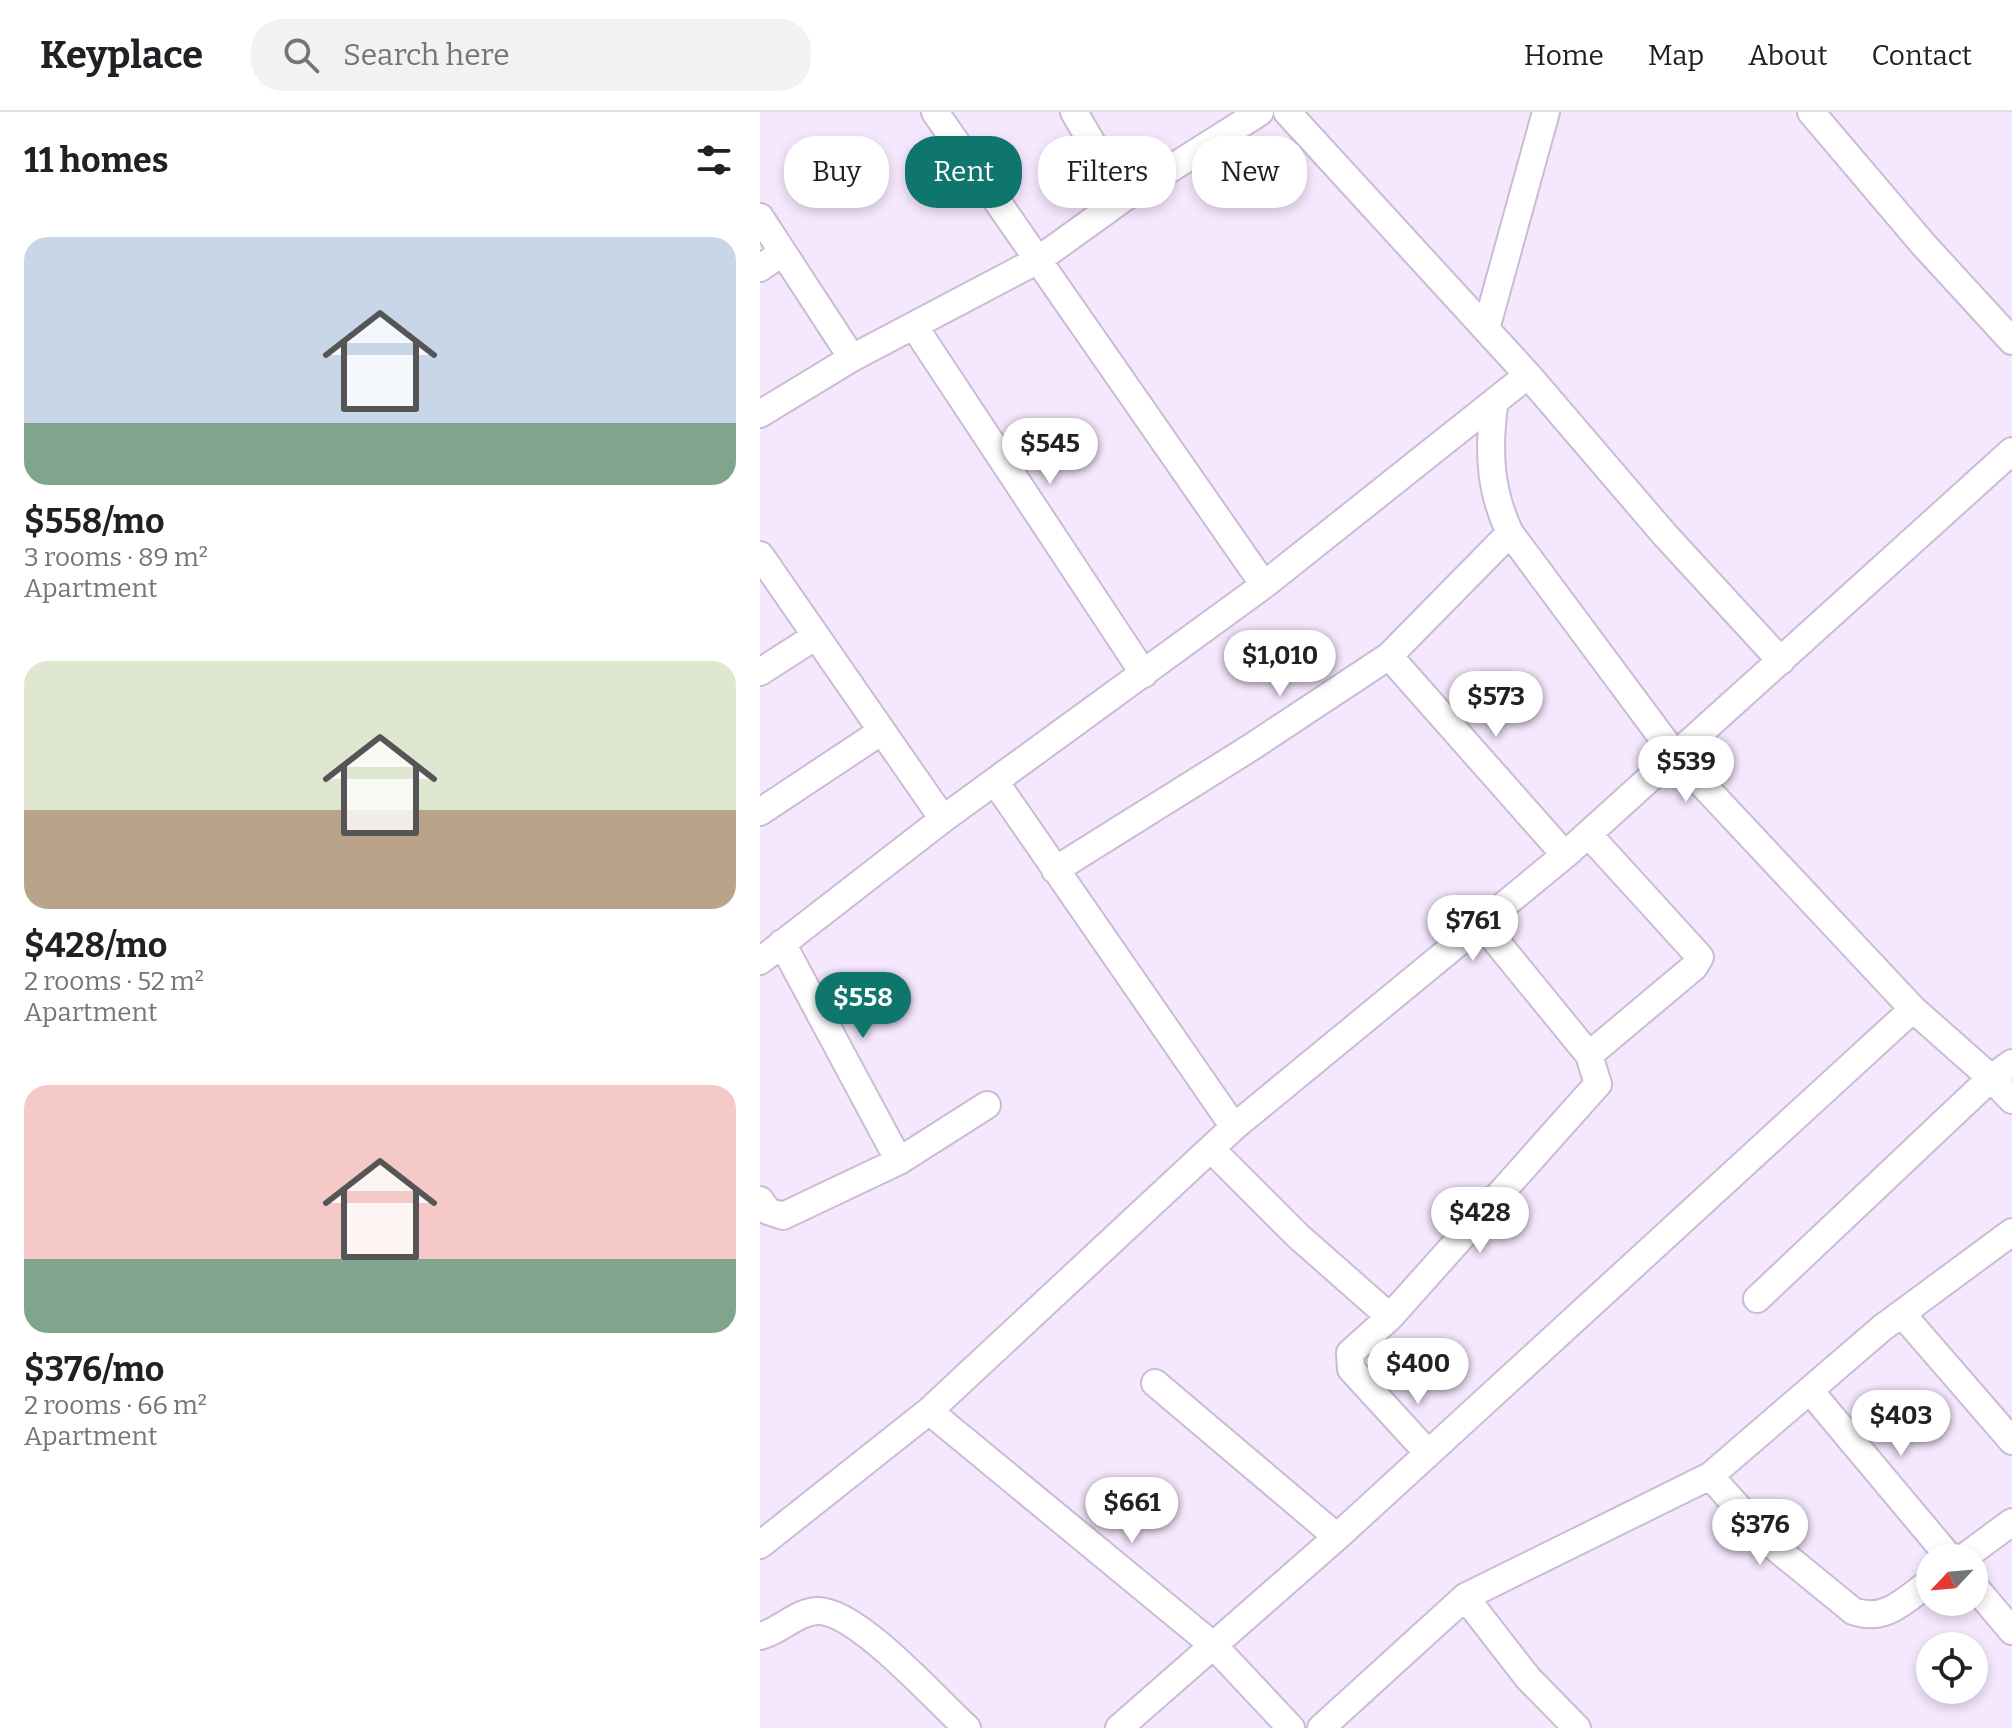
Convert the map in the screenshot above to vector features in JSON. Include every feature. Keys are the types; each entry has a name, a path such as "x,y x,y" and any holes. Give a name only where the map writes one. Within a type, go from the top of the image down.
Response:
{"street":[{"path":"935,112 1264,585"},
{"path":"1074,112 1088,136"},
{"path":"1176,165 1260,112"},
{"path":"1287,112 1528,375 1665,535 1781,661"},
{"path":"1486,329 1546,112"},
{"path":"1811,112 1923,244 2012,341"},
{"path":"760,414 852,358 1038,260 1110,208"},
{"path":"760,217 852,358"},
{"path":"760,268 783,252"},
{"path":"914,326 1144,674"},
{"path":"760,961 943,819 1264,585 1494,406 1528,375"},
{"path":"1494,406 1489,448 1493,480 1498,506 1510,533 1675,755 1913,1009 2002,1071 2012,1100"},
{"path":"760,1545 929,1411 1234,1127 1565,855 2012,451"},
{"path":"1055,870 1250,748 1389,656 1510,533"},
{"path":"760,555 943,819"},
{"path":"760,672 816,636"},
{"path":"1389,656 1565,855"},
{"path":"760,812 882,731"},
{"path":"996,783 1234,1127"},
{"path":"1588,834 1700,957 1694,967 1589,1055"},
{"path":"1427,1452 1348,1363 1356,1345 1390,1317 1594,1092 1598,1078 1589,1055 1482,924"},
{"path":"782,943 899,1161"},
{"path":"1119,1728 1337,1537 1913,1009"},
{"path":"1757,1299 2002,1071"},
{"path":"760,1200 768,1211 783,1216 899,1161 987,1105"},
{"path":"1211,1149 1298,1236 1390,1317"},
{"path":"1321,1728 1465,1597 1710,1476 1902,1314 2012,1232"},
{"path":"1902,1314 2012,1441"},
{"path":"1155,1383 1337,1537"},
{"path":"1811,1392 1938,1544"},
{"path":"929,1411 1214,1646 1291,1728"},
{"path":"1710,1476 1771,1544 1853,1611 1869,1617 1882,1615 1916,1592"},
{"path":"1982,1544 2012,1522"},
{"path":"1465,1597 1528,1678 1577,1728"},
{"path":"1988,1603 2012,1631"},
{"path":"760,1636 812,1611 835,1613 869,1635 967,1728"}]}
